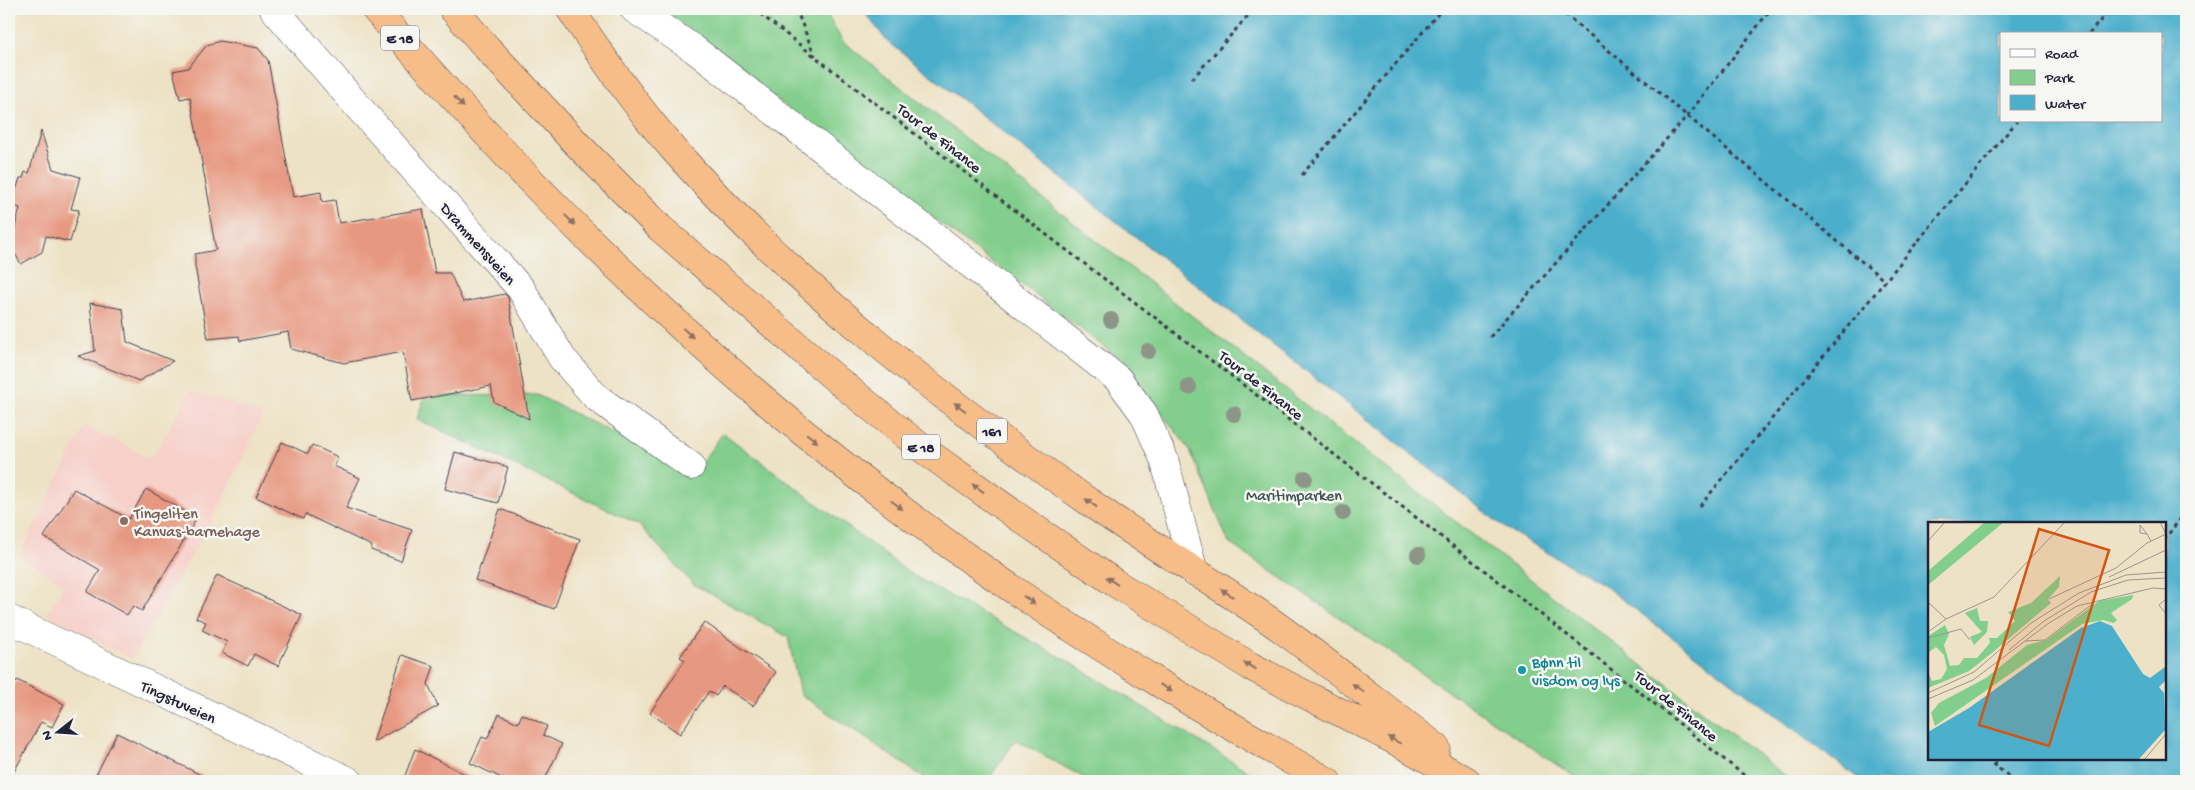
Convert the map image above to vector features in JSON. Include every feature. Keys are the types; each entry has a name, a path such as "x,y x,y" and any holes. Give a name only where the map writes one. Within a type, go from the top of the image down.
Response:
{"highway":[{"name":"E 18","path":"375,9 521,171 582,233 701,344 788,418 917,520 1054,617 1132,668 1327,781"},
{"name":"E 18","path":"453,9 576,143 660,228 834,378 924,450 1115,583 1250,666 1394,740 1468,781"},
{"name":"161","path":"570,9 604,60 674,150 718,198 778,256 850,319 928,383 1103,511 1266,619 1481,781"}],"street":[{"name":"Drammensveien","path":"274,9 360,109 521,289 562,358 573,371 596,396 691,466"},
{"path":"634,9 694,49 1118,379 1144,414 1164,459 1194,572"},
{"name":"Tingstuveien","path":"9,619 349,781"}],"path":[{"name":"Tour de Finance","path":"754,9 1637,688 1751,781"},
{"path":"796,9 816,57"},
{"path":"1192,79 1254,9"},
{"path":"1302,175 1442,9"},
{"path":"1559,9 1886,281"},
{"path":"1490,337 1687,116 1771,9"},
{"path":"2091,32 2110,9"},
{"path":"1700,506 2016,122"},
{"path":"2165,539 2186,511"},
{"path":"1987,760 2015,781"},
{"path":"1994,765 1997,760"}],"shaded area":[{"name":"Tingeliten Kanvas-barnehage","path":"191,390 263,414 222,502 132,659 47,614 65,585 20,556 84,426 107,438 109,436 149,459 156,451"}],"green space":[{"name":"Maritimparken","path":"664,9 824,9 842,41 1359,447 1792,781 1581,781 1229,543 1190,450 1120,359 701,42"},
{"path":"537,395 694,473 723,433 912,575 1066,660 1264,781 1090,781 1016,740 987,781 929,781 800,694 788,637 693,584 638,524 417,419 425,396"}],"water":[{"path":"862,9 2186,9 2186,781 1862,781 1602,584 1505,528 886,40"}],"building":[{"path":"220,41 258,48 268,60 293,197 321,192 322,202 335,200 339,223 423,209 435,273 450,273 463,302 505,294 508,297 529,419 494,402 491,386 412,401 403,352 344,363 291,349 288,332 240,341 239,336 208,339 195,266 195,254 216,250 190,97 180,99 173,71 188,68 207,45"},
{"path":"41,131 53,169 80,177 71,209 79,210 70,242 46,236 42,252 21,264 10,245 20,208 11,205 20,178 23,178 25,172 29,173"},
{"path":"90,303 123,309 127,342 173,361 139,381 78,356 95,351"},
{"path":"282,442 308,454 312,445 338,457 334,466 360,478 346,508 412,530 401,561 371,550 372,546 305,514 303,519 256,497"},
{"path":"455,452 508,467 498,503 445,489"},
{"path":"74,489 129,519 146,489 197,518 142,611 133,606 127,615 87,592 100,570 44,537"},
{"path":"500,509 580,539 554,609 475,580"},
{"path":"217,575 302,615 278,666 254,654 248,666 222,653 227,642 202,630 206,622 196,618"},
{"path":"704,622 776,672 753,706 723,686 716,696 709,691 680,734 650,713 685,660 680,657"},
{"path":"402,655 434,666 428,684 438,706 373,742"},
{"path":"17,680 64,704 52,727 41,722 9,781 9,695"},
{"path":"499,714 518,723 522,714 547,726 543,735 562,744 544,781 508,781 470,763 482,737 487,739"},
{"path":"117,733 213,781 93,781"},
{"path":"415,749 479,781 403,781"}],"place":[{"name":"Tingeliten Kanvas-barnehage","path":"124,521"},
{"name":"Bønn til visdom og lys","path":"1522,670"}]}
